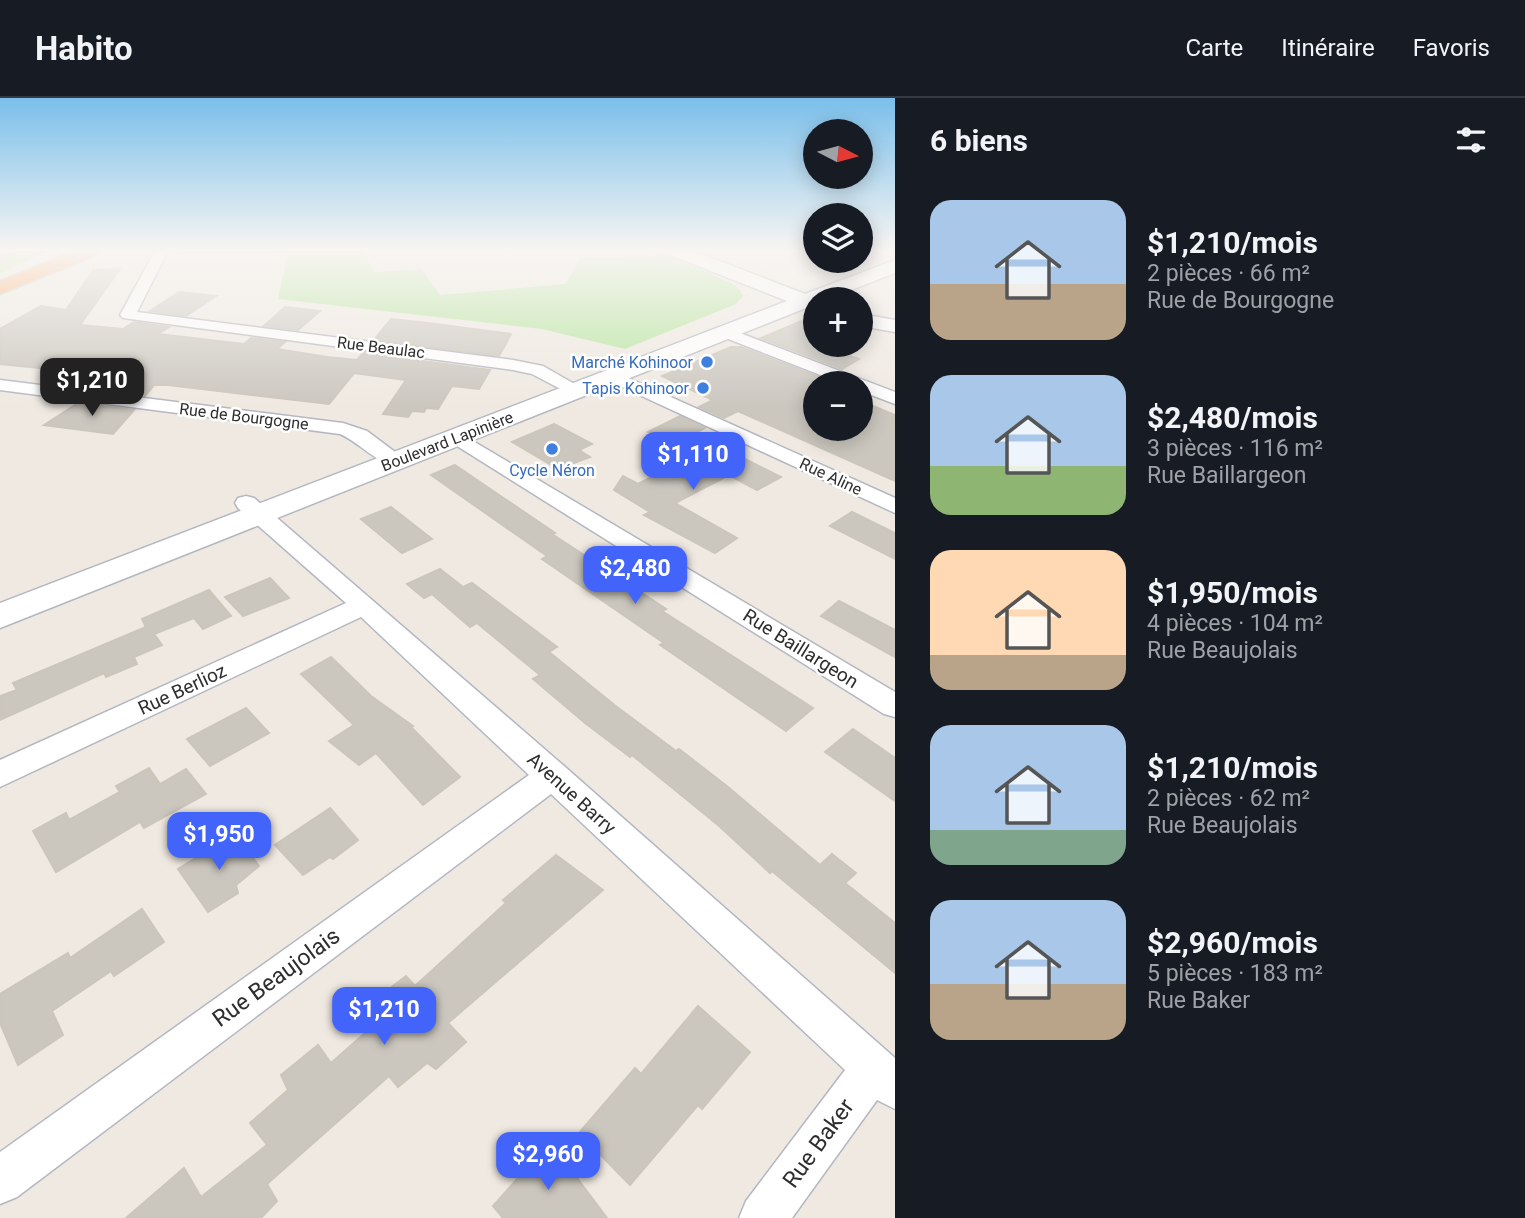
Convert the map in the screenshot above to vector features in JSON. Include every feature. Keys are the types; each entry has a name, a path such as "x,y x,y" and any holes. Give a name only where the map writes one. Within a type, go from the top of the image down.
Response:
{"main road":[{"path":"730,323 750,303"},
{"name":"Boulevard Lapinière","path":"0,616 252,509 780,303"},
{"name":"Boulevard Lapinière","path":"389,455 456,437 568,386 613,376 730,323"},
{"name":"Boulevard Lapinière","path":"0,597 252,509"}],"street":[{"name":"Rue Beaulac","path":"134,303 128,315 513,365 537,370 568,386"},
{"path":"873,312 891,324"},
{"path":"873,322 891,324"},
{"path":"730,323 832,371"},
{"name":"Rue Aline","path":"613,376 895,506"},
{"name":"Rue de Bourgogne","path":"0,385 343,429 356,433 389,455"},
{"path":"873,389 895,398"},
{"name":"Rue Baillargeon","path":"456,437 895,706"},
{"name":"Avenue Barry","path":"252,509 364,605 553,775 884,1078"},
{"name":"Rue Berlioz","path":"0,774 364,605"},
{"name":"Rue Beaujolais","path":"0,1180 553,775"},
{"name":"Rue Baker","path":"764,1218 884,1078"}],"green space":[{"path":"316,303 737,303 625,349 542,329"}],"building":[{"path":"71,303 96,303 80,325 123,329 134,322 169,327 158,334 244,344 251,338 285,342 277,349 327,357 357,360 363,353 490,370 479,389 452,386 438,409 412,411 408,417 383,414 406,380 354,373 329,404 168,385 154,385 145,396 97,390 117,376 0,364 0,329 41,306 66,310"},
{"path":"162,303 205,303 186,316 150,311"},
{"path":"285,307 320,311 298,330 264,326"},
{"path":"391,319 511,334 499,356 374,340"},
{"path":"803,320 803,354 761,338"},
{"path":"731,347 741,347 803,371 803,440 738,411 724,418 699,407 713,400 662,376"},
{"path":"811,357 859,359 842,369"},
{"path":"78,403 134,410 113,434 44,425"},
{"path":"873,406 895,415 895,481 805,441 873,441"},
{"path":"680,416 705,428 673,444 648,432"},
{"name":"Cycle Néron","path":"554,424 592,444 579,450 590,457 558,469 512,442"},
{"path":"715,444 781,477 757,490 729,475 675,503 737,538 715,553 644,515 650,512 614,490 623,476 638,484"},
{"path":"455,465 555,533 552,534 666,609 662,611 813,708 786,731 660,645 664,643 542,559 547,556 431,475"},
{"path":"391,507 432,539 402,553 361,519"},
{"path":"852,512 895,533 895,559 830,526"},
{"path":"440,569 463,587 472,583 557,647 549,652 617,707 676,751 679,749 728,787 820,865 832,854 856,873 845,883 895,923 895,973 772,871 770,873 718,825 632,755 630,757 585,723 533,679 540,675 477,623 470,627 432,594 424,598 407,584"},
{"path":"270,578 289,598 243,616 225,597"},
{"path":"209,590 231,616 203,629 194,618 154,634 162,645 134,657 137,664 106,677 104,673 0,720 0,696 17,690 13,683 146,627 142,619"},
{"path":"839,601 895,630 895,657 821,616"},
{"path":"331,657 371,696 413,726 411,727 460,777 423,805 376,753 359,765 329,741 354,725 301,674"},
{"path":"246,708 269,733 210,766 187,739"},
{"path":"853,729 895,758 895,801 825,752"},
{"path":"149,768 160,784 186,769 206,794 144,828 140,822 56,872 33,831 66,813 69,820 120,792 116,786"},
{"path":"330,808 358,840 333,859 330,857 303,875 275,845"},
{"path":"235,833 259,866 236,885 238,893 208,912 178,869"},
{"path":"556,855 603,890 448,1023 466,1042 436,1069 427,1063 398,1087 389,1076 267,1184 277,1201 261,1218 126,1218 184,1168 201,1197 267,1145 250,1123 288,1090 281,1075 318,1045 331,1063 381,1019 372,1002 406,976 415,986 506,903 503,900"},
{"path":"142,909 164,942 114,976 111,971 52,1011 63,1035 18,1065 0,1023 0,994 68,953 70,958"},
{"path":"698,1006 750,1052 702,1109 698,1105 630,1185 579,1133 635,1068 641,1074"},
{"path":"550,1142 607,1218 503,1218 493,1206"}],"place":[{"name":"Marché Kohinoor","path":"707,362"},
{"name":"Tapis Kohinoor","path":"703,388"},
{"name":"Cycle Néron","path":"552,449"}]}
